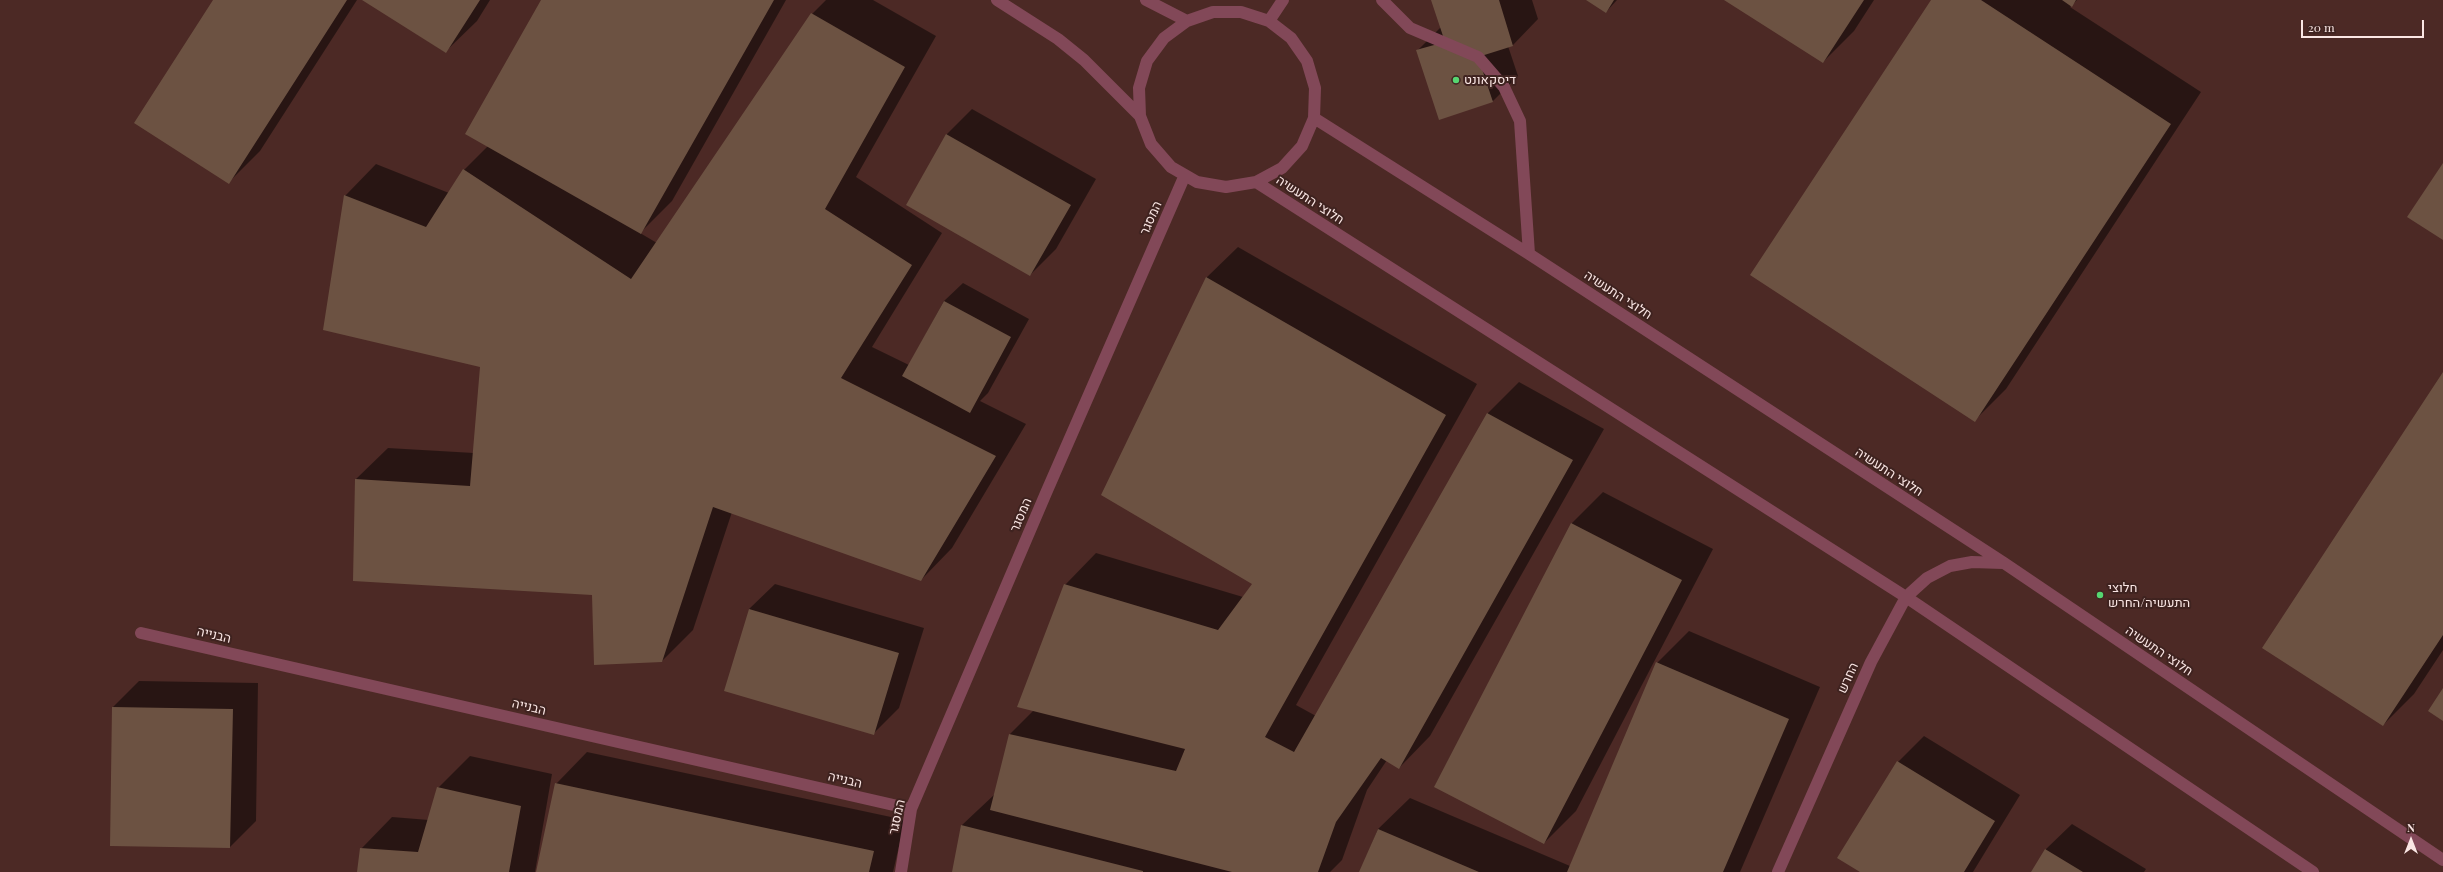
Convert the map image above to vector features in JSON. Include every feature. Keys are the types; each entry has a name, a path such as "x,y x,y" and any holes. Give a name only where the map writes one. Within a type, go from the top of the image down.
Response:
{"street":[{"name":"חלוצי התעשיה","path":"997,0 1058,40 1084,60 1140,116"},
{"path":"1146,0 1187,21"},
{"path":"1269,21 1283,0"},
{"path":"1382,0 1410,28 1478,57 1504,87 1520,122 1530,254"},
{"name":"חלוצי התעשיה","path":"1213,12 1241,12 1269,21 1291,38 1307,61 1315,88 1314,118 1302,146 1282,168 1256,182 1226,187 1197,182 1171,167 1151,144 1140,116 1139,88 1147,61 1164,38 1187,21 1213,12"},
{"name":"חלוצי התעשיה","path":"1314,118 1530,254 2004,563 2443,860"},
{"name":"המסגר","path":"901,872 911,809 1046,493 1186,176"},
{"name":"חלוצי התעשיה","path":"1256,182 1906,597 2313,872"},
{"name":"החרש","path":"1778,872 1871,662 1906,597 1927,578 1950,566 1972,562 2004,563"},
{"name":"הבנייה","path":"141,633 911,809"}],"shaded area":[{"path":"0,0 2443,0 2443,872 0,872"}],"building":[{"path":"213,0 347,0 229,184 134,123"},
{"path":"362,0 480,0 446,53"},
{"path":"541,0 774,0 641,234 465,134"},
{"name":"דיסקאונט","path":"1431,0 1499,0 1513,46 1478,57 1493,102 1439,120 1416,50 1445,42"},
{"path":"1586,0 1614,0 1606,13"},
{"path":"1724,0 1864,0 1823,63"},
{"path":"1931,0 1981,0 2171,124 1975,422 1750,275"},
{"path":"2062,0 2076,0 2072,7"},
{"path":"811,13 905,67 825,209 912,265 841,378 996,456 921,581 713,507 662,662 594,665 592,595 353,581 355,479 470,486 480,367 323,330 344,195 426,227 463,169 631,279"},
{"path":"946,134 1071,205 1030,276 906,205"},
{"path":"2443,163 2443,240 2407,217"},
{"path":"1206,277 1446,415 1265,737 1294,752 1487,413 1573,460 1399,769 1381,758 1336,822 1318,872 1232,872 990,810 1009,734 1176,771 1185,749 1017,707 1064,584 1218,630 1252,584 1101,495"},
{"path":"944,301 1011,337 970,413 902,376"},
{"path":"2443,372 2443,635 2383,726 2262,648"},
{"path":"1571,523 1682,580 1544,844 1434,787"},
{"path":"749,609 899,653 874,735 724,691"},
{"path":"1656,662 1789,719 1723,872 1567,872"},
{"path":"2443,688 2443,721 2428,711"},
{"path":"112,707 233,709 230,848 110,846"},
{"path":"1897,761 1995,821 1964,872 1860,872 1837,858"},
{"path":"555,783 874,851 869,872 536,872"},
{"path":"437,787 521,806 509,872 357,872 360,848 418,852"},
{"path":"961,825 1143,871 1143,872 952,872"},
{"path":"1378,829 1479,872 1359,872"},
{"path":"2045,849 2083,872 2031,872"}],"place":[{"name":"דיסקאונט","path":"1456,80"},
{"name":"חלוצי התעשיה/החרש","path":"2100,595"}]}
